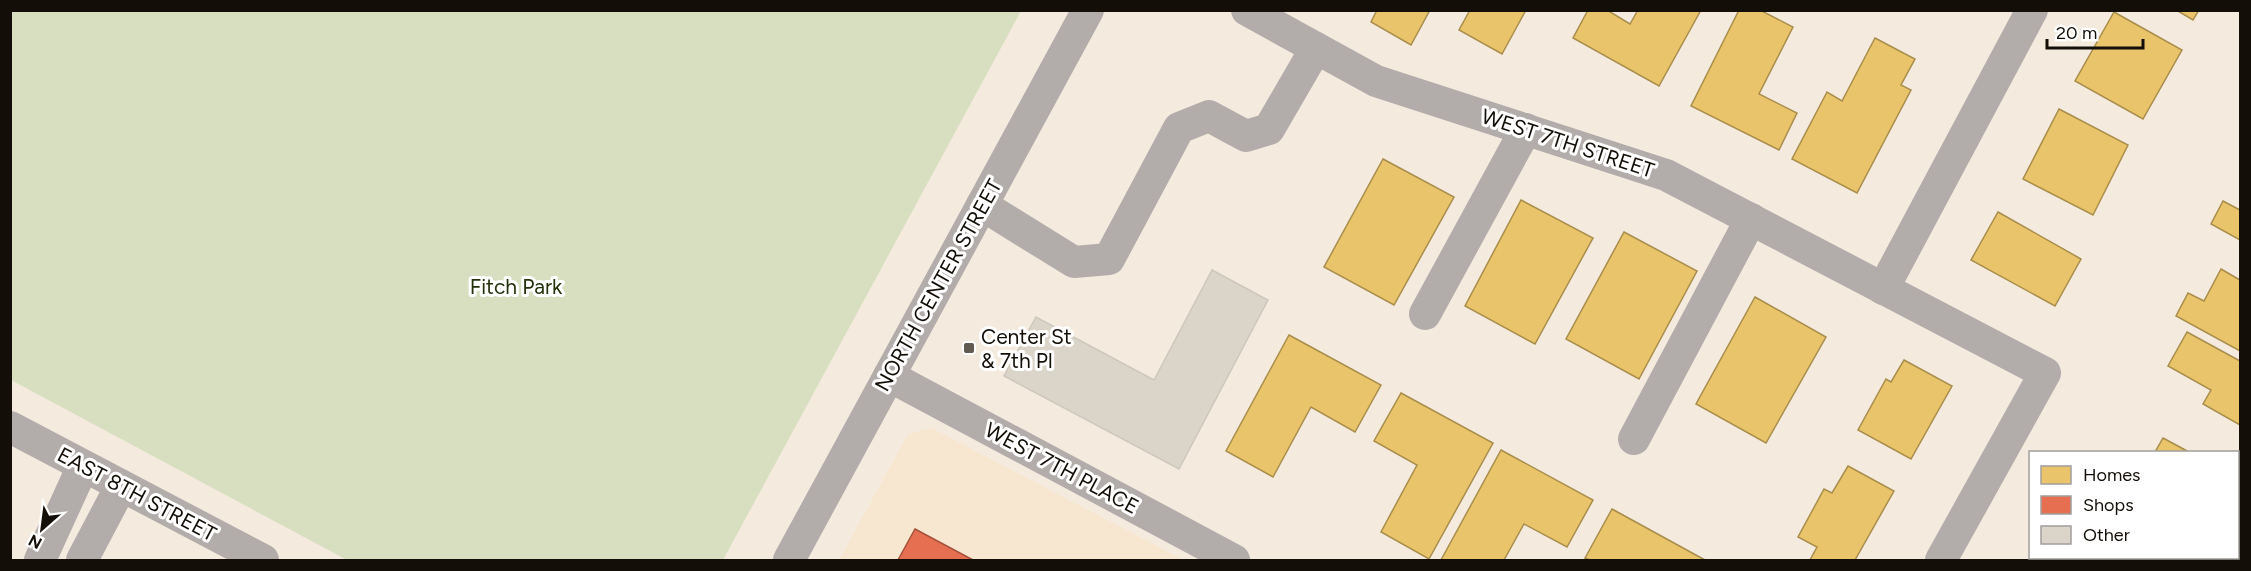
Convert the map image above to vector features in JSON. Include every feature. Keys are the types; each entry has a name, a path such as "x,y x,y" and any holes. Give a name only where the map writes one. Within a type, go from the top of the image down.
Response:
{"street":[{"name":"NORTH CENTER STREET","path":"789,561 1088,10"},
{"name":"WEST 7TH STREET","path":"1246,10 1376,81 1666,175 2045,373 1941,561"},
{"path":"1883,289 2032,10"},
{"path":"982,205 1074,262 1108,260 1179,128 1209,116 1246,136 1269,129 1316,48"},
{"path":"1425,314 1526,129"},
{"path":"1634,439 1751,219"},
{"name":"WEST 7TH PLACE","path":"889,376 1184,549 1234,561"},
{"name":"EAST 8TH STREET","path":"10,427 263,561"},
{"path":"40,561 83,466"},
{"path":"82,561 121,486"}],"shaded area":[{"path":"931,428 1184,560 839,560 908,434"}],"green space":[{"name":"Fitch Park","path":"10,11 1021,11 723,560 347,560 11,380"}],"building: Homes":[{"path":"1377,10 1430,10 1411,45 1371,22"},
{"path":"1470,10 1526,10 1502,54 1459,30"},
{"path":"1588,10 1607,10 1630,24 1638,10 1701,10 1659,86 1573,38"},
{"path":"1739,10 1760,10 1793,27 1759,94 1797,113 1779,150 1691,106"},
{"path":"2176,10 2199,10 2193,20"},
{"path":"2114,12 2182,50 2143,119 2075,81"},
{"path":"1875,38 1915,59 1901,85 1911,90 1857,193 1792,159 1827,92 1842,101"},
{"path":"2059,109 2128,145 2093,215 2023,179"},
{"path":"1383,159 1454,197 1394,305 1324,267"},
{"path":"1521,200 1593,238 1535,344 1465,306"},
{"path":"2223,201 2240,210 2240,240 2211,224"},
{"path":"1998,212 2081,259 2055,306 1971,260"},
{"path":"1624,232 1697,271 1639,379 1566,339"},
{"path":"2221,269 2240,280 2240,351 2176,316 2188,293 2204,301"},
{"path":"1755,297 1826,337 1766,443 1696,404"},
{"path":"2187,332 2240,361 2240,425 2203,404 2211,390 2168,366"},
{"path":"1289,335 1381,385 1355,432 1311,407 1273,477 1226,451"},
{"path":"1904,360 1952,386 1911,459 1858,430 1886,379 1891,382"},
{"path":"1401,393 1493,443 1429,559 1381,532 1417,465 1374,441"},
{"path":"2163,438 2187,451 2156,451"},
{"path":"1501,450 1593,500 1567,547 1524,524 1504,560 1441,560"},
{"path":"1848,466 1894,491 1855,560 1810,560 1817,547 1798,537 1824,489 1832,493"},
{"path":"1612,509 1705,560 1590,560 1585,558"},
{"path":"2058,559 2098,559 2097,560"},
{"path":"2173,559 2236,559 2235,560"}],"building: Shops":[{"path":"915,529 973,560 898,560"}],"building: Other":[{"path":"1212,270 1268,300 1179,469 1004,376 1036,317 1154,380"}],"place":[{"name":"Center St & 7th Pl","path":"969,348"}]}
